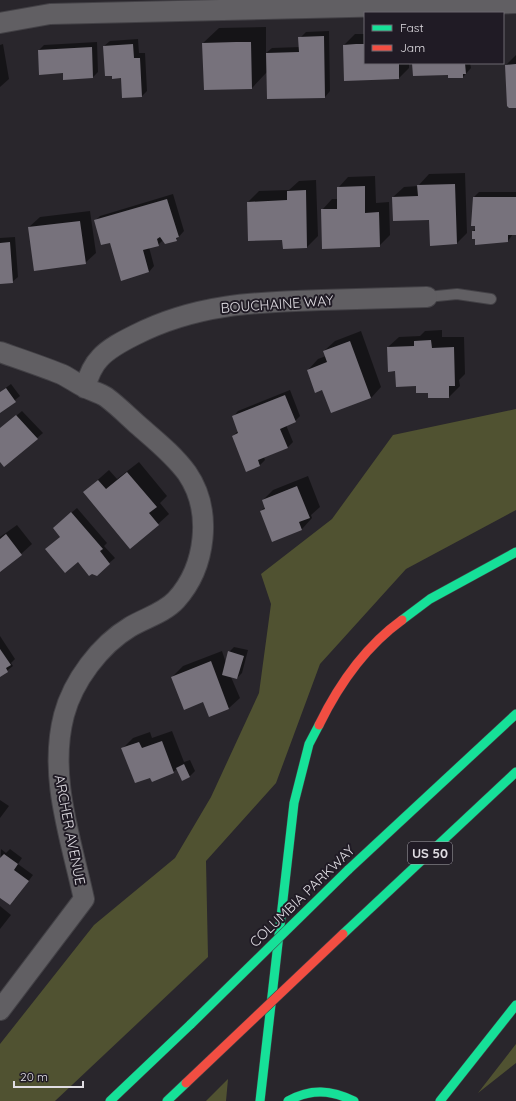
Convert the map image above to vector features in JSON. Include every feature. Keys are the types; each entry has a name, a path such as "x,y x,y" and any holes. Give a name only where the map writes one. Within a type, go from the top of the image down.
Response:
{"main road":[{"path":"260,1101 294,803 309,744 322,718 353,668 393,626 430,599 516,552"},
{"name":"COLUMBIA PARKWAY","path":"110,1101 348,870 516,714"},
{"name":"US 50","path":"167,1101 516,772"},
{"path":"440,1101 516,1005"},
{"path":"288,1101 298,1094 323,1091 338,1093 354,1101"}],"street":[{"path":"0,23 50,14 105,7 516,3"},
{"name":"BOUCHAINE WAY","path":"85,388 90,372 100,358 117,344 147,329 189,314 233,304 427,297"},
{"name":"ARCHER AVENUE","path":"0,352 62,374 85,388 105,396 175,457 188,475 198,495 203,516 203,538 199,560 190,580 178,598 170,606 129,628 111,641 89,665 72,694 64,714 58,747 58,769 64,808 84,899 0,1010"}],"lane":[{"path":"427,297 456,294 491,299"}],"green space":[{"path":"516,409 516,510 406,569 320,664 276,783 206,861 208,957 55,1101 0,1101 0,1044 94,925 175,858 211,797 259,693 271,604 261,574 332,519 393,435"},
{"path":"516,1044 516,1063 478,1093"},
{"path":"228,1079 226,1101 206,1101"}],"building":[{"path":"324,36 325,98 267,99 266,53 299,52 298,37"},
{"path":"251,42 252,89 204,90 202,43"},
{"path":"133,44 134,58 140,58 142,97 122,98 121,78 112,79 112,76 105,76 103,46"},
{"path":"364,44 364,64 399,64 399,79 344,81 343,45"},
{"path":"92,47 93,78 63,80 63,73 39,75 38,50"},
{"path":"412,64 465,64 466,74 463,74 463,78 448,78 448,75 413,76"},
{"path":"516,64 516,108 509,108 507,106 505,65"},
{"path":"455,184 457,244 430,246 429,220 393,221 392,197 418,196 417,185"},
{"path":"365,186 365,213 379,212 380,247 322,249 321,209 337,209 337,187"},
{"path":"306,190 307,248 283,249 282,240 248,241 247,202 287,200 287,191"},
{"path":"473,197 516,197 516,235 508,235 508,242 475,245 475,239 472,239 472,231 475,231 475,226 471,226"},
{"path":"167,199 179,237 176,238 177,241 165,244 160,237 157,239 159,246 143,250 149,272 121,281 110,243 101,245 94,220"},
{"path":"80,221 86,264 34,271 28,227"},
{"path":"10,242 13,283 0,284 0,243"},
{"path":"431,340 432,348 454,347 455,386 449,386 449,398 428,398 428,393 416,393 416,386 396,387 395,371 388,372 387,347 414,346 414,341"},
{"path":"350,341 371,398 331,413 322,390 315,393 307,370 327,362 323,351"},
{"path":"6,388 16,402 0,413 0,392"},
{"path":"285,395 296,422 280,429 288,448 258,460 260,466 246,472 232,436 238,433 232,416"},
{"path":"16,415 38,439 4,467 0,462 0,428"},
{"path":"127,472 157,507 149,513 159,525 130,549 83,492 98,480 106,489"},
{"path":"297,486 310,518 299,522 302,530 272,542 260,511 265,509 262,500"},
{"path":"71,512 103,549 100,551 110,564 97,576 92,574 89,576 78,562 65,573 45,549 60,537 53,528"},
{"path":"6,534 22,555 0,572 0,539"},
{"path":"0,649 11,665 6,668 8,672 0,677"},
{"path":"228,651 244,656 237,679 222,675"},
{"path":"211,661 229,709 209,717 203,702 184,710 171,677"},
{"path":"162,741 174,773 152,782 150,778 135,783 121,748 139,742 142,748"},
{"path":"184,764 190,777 182,781 176,768"},
{"path":"4,854 18,864 14,870 29,881 10,905 0,898 0,858"}],"traffic: fast":[{"path":"402,620 430,599 516,552"},
{"path":"348,870 516,714"},
{"path":"260,1101 294,803 309,744 319,725"},
{"path":"343,934 516,772"},
{"path":"191,1024 348,870"},
{"path":"440,1101 516,1005"},
{"path":"110,1101 191,1024"},
{"path":"167,1101 186,1083"},
{"path":"288,1101 313,1092 329,1093 346,1097 354,1101"}],"traffic: jam":[{"path":"319,725 344,681 365,654 389,630 402,620"},
{"path":"186,1083 343,934"}]}
